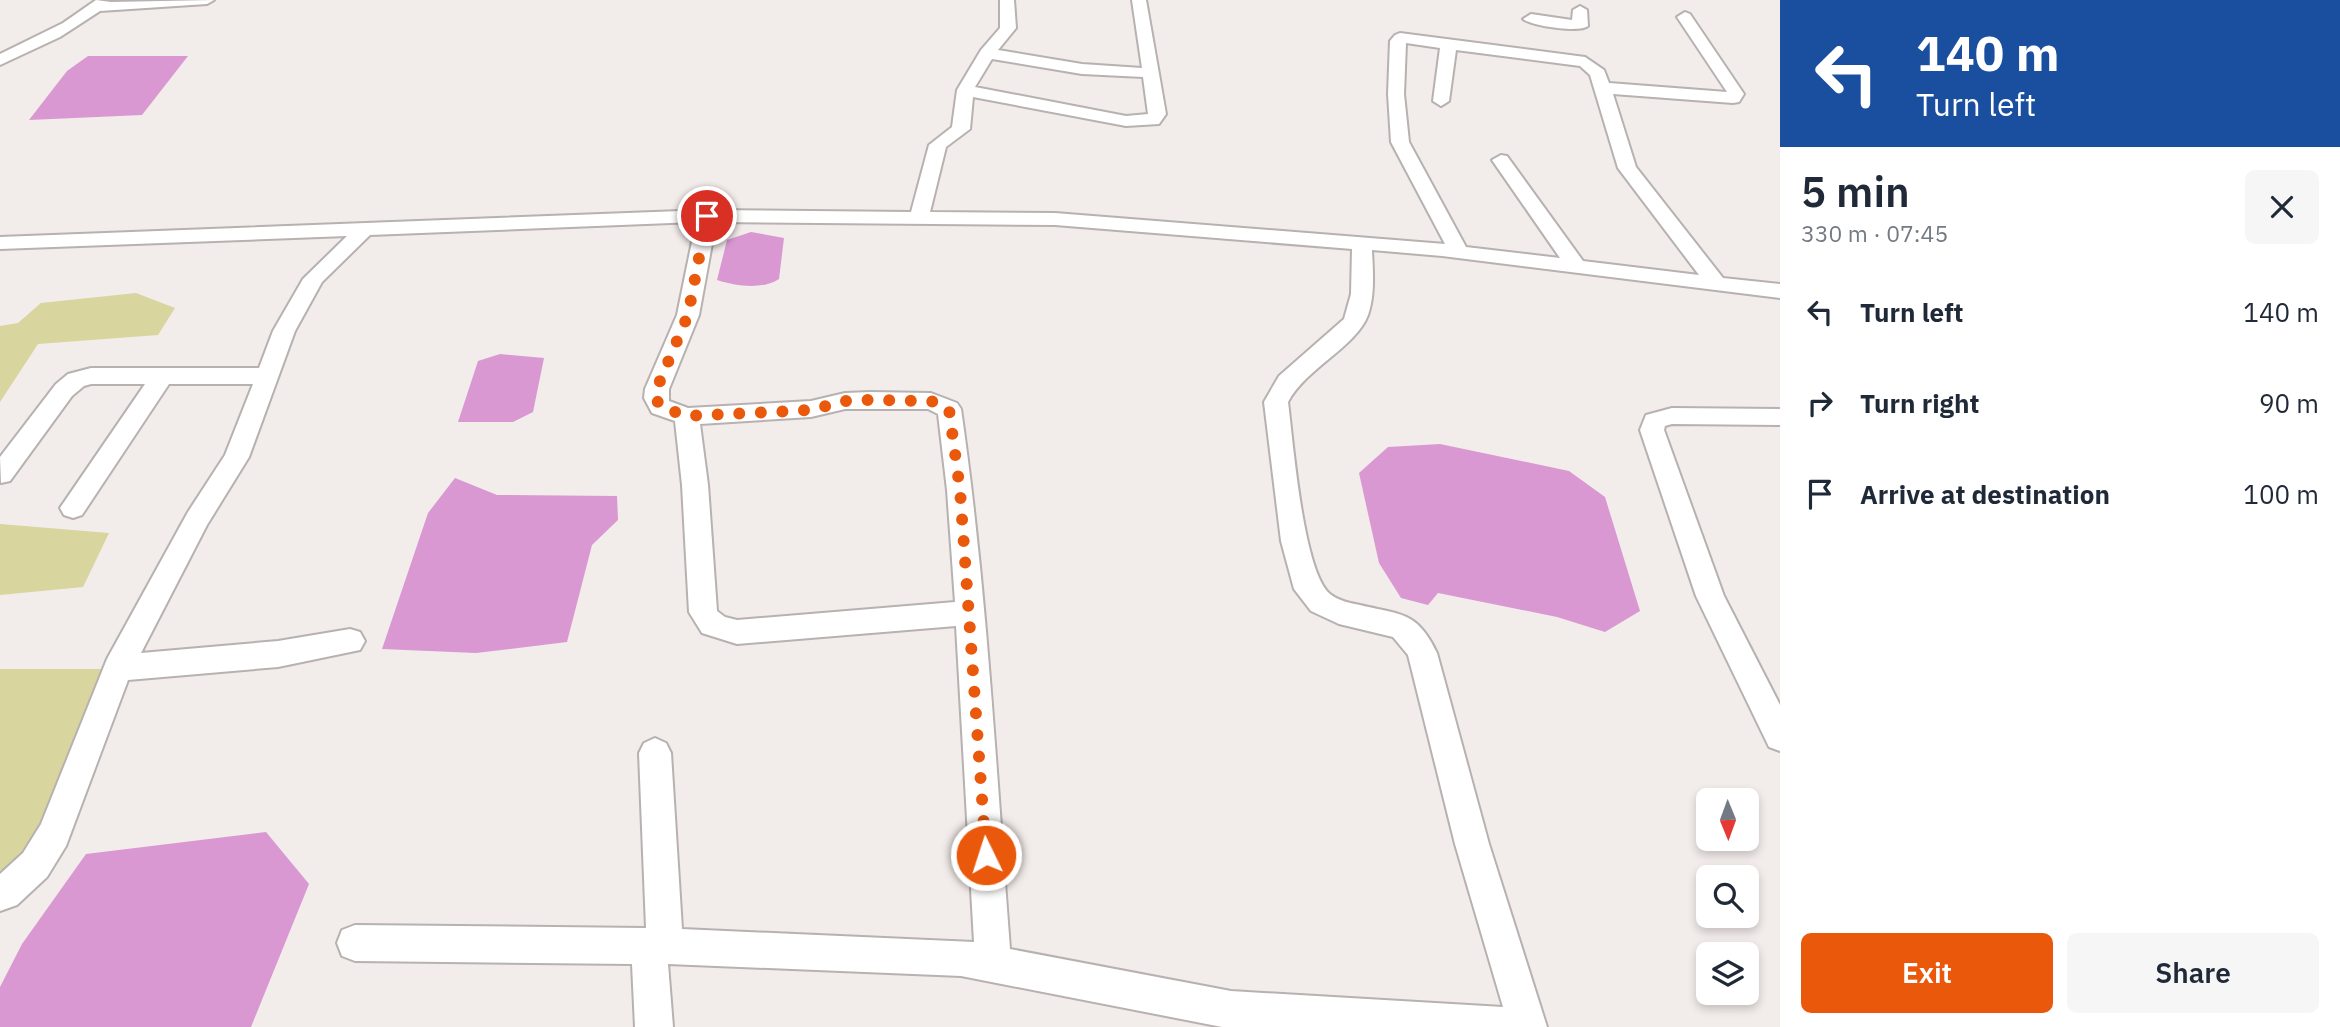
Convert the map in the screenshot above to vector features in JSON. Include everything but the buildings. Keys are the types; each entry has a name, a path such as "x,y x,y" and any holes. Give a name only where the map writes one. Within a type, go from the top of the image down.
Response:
{"street":[{"path":"0,60 59,32 101,4 207,0"},
{"path":"919,217 938,145 961,129 965,90 988,53 1008,28 1007,0"},
{"path":"965,90 1141,122 1153,120 1157,114 1139,0"},
{"path":"1519,7 1516,15 1528,36 1585,62 1598,73 1627,168 1716,283"},
{"path":"1459,252 1397,132 1398,41 1409,38 1449,43 1528,36 1580,26 1580,10"},
{"path":"1603,88 1733,98 1735,94 1685,18"},
{"path":"1441,101 1449,43"},
{"path":"988,53 1082,69 1150,73"},
{"path":"1501,160 1577,267"},
{"path":"0,243 707,216 1055,219 1459,252 1780,291"},
{"path":"707,216 688,315 657,388 656,398 660,407 687,416 811,410 845,401 931,401 949,409 970,613 993,962"},
{"path":"0,894 5,893 35,865 54,834 118,668 198,519 237,457 284,331 313,279 363,231"},
{"path":"1362,243 1361,303 1358,315 1353,323 1287,382 1276,402 1298,559 1308,589 1321,603 1339,612 1402,627 1413,637 1422,653 1472,844 1528,1027"},
{"path":"73,508 163,375"},
{"path":"1,474 64,390 76,380 92,376 267,376"},
{"path":"687,416 695,485 703,612 707,623 737,632 970,613"},
{"path":"1780,417 1672,416 1655,421 1652,430 1710,596 1780,737"},
{"path":"118,668 290,652 350,640"},
{"path":"654,1027 657,946 655,753"},
{"path":"355,943 657,946 961,958 993,962 1231,1010 1518,1027"}],"shaded area":[{"path":"88,56 188,56 142,115 29,120 67,71"},
{"path":"751,232 784,238 779,279 765,285 749,286 717,280 727,240"},
{"path":"136,293 175,308 158,335 38,344 0,402 0,326 18,323 41,303"},
{"path":"500,354 544,358 533,412 513,422 458,422 478,361"},
{"path":"1440,444 1569,471 1605,497 1640,611 1605,632 1557,617 1438,593 1428,605 1401,598 1379,563 1359,473 1388,447"},
{"path":"455,478 497,495 617,496 618,520 592,545 567,642 476,653 382,649 428,513"},
{"path":"0,524 109,533 83,587 0,595"},
{"path":"0,669 104,669 33,854 0,871"},
{"path":"266,832 309,884 251,1027 0,1027 0,987 22,944 86,854"}],"route":[{"path":"707,216 688,315 657,388 656,398 660,407 687,416 811,410 845,401 870,400 931,401 949,409 960,490 986,855"}]}
